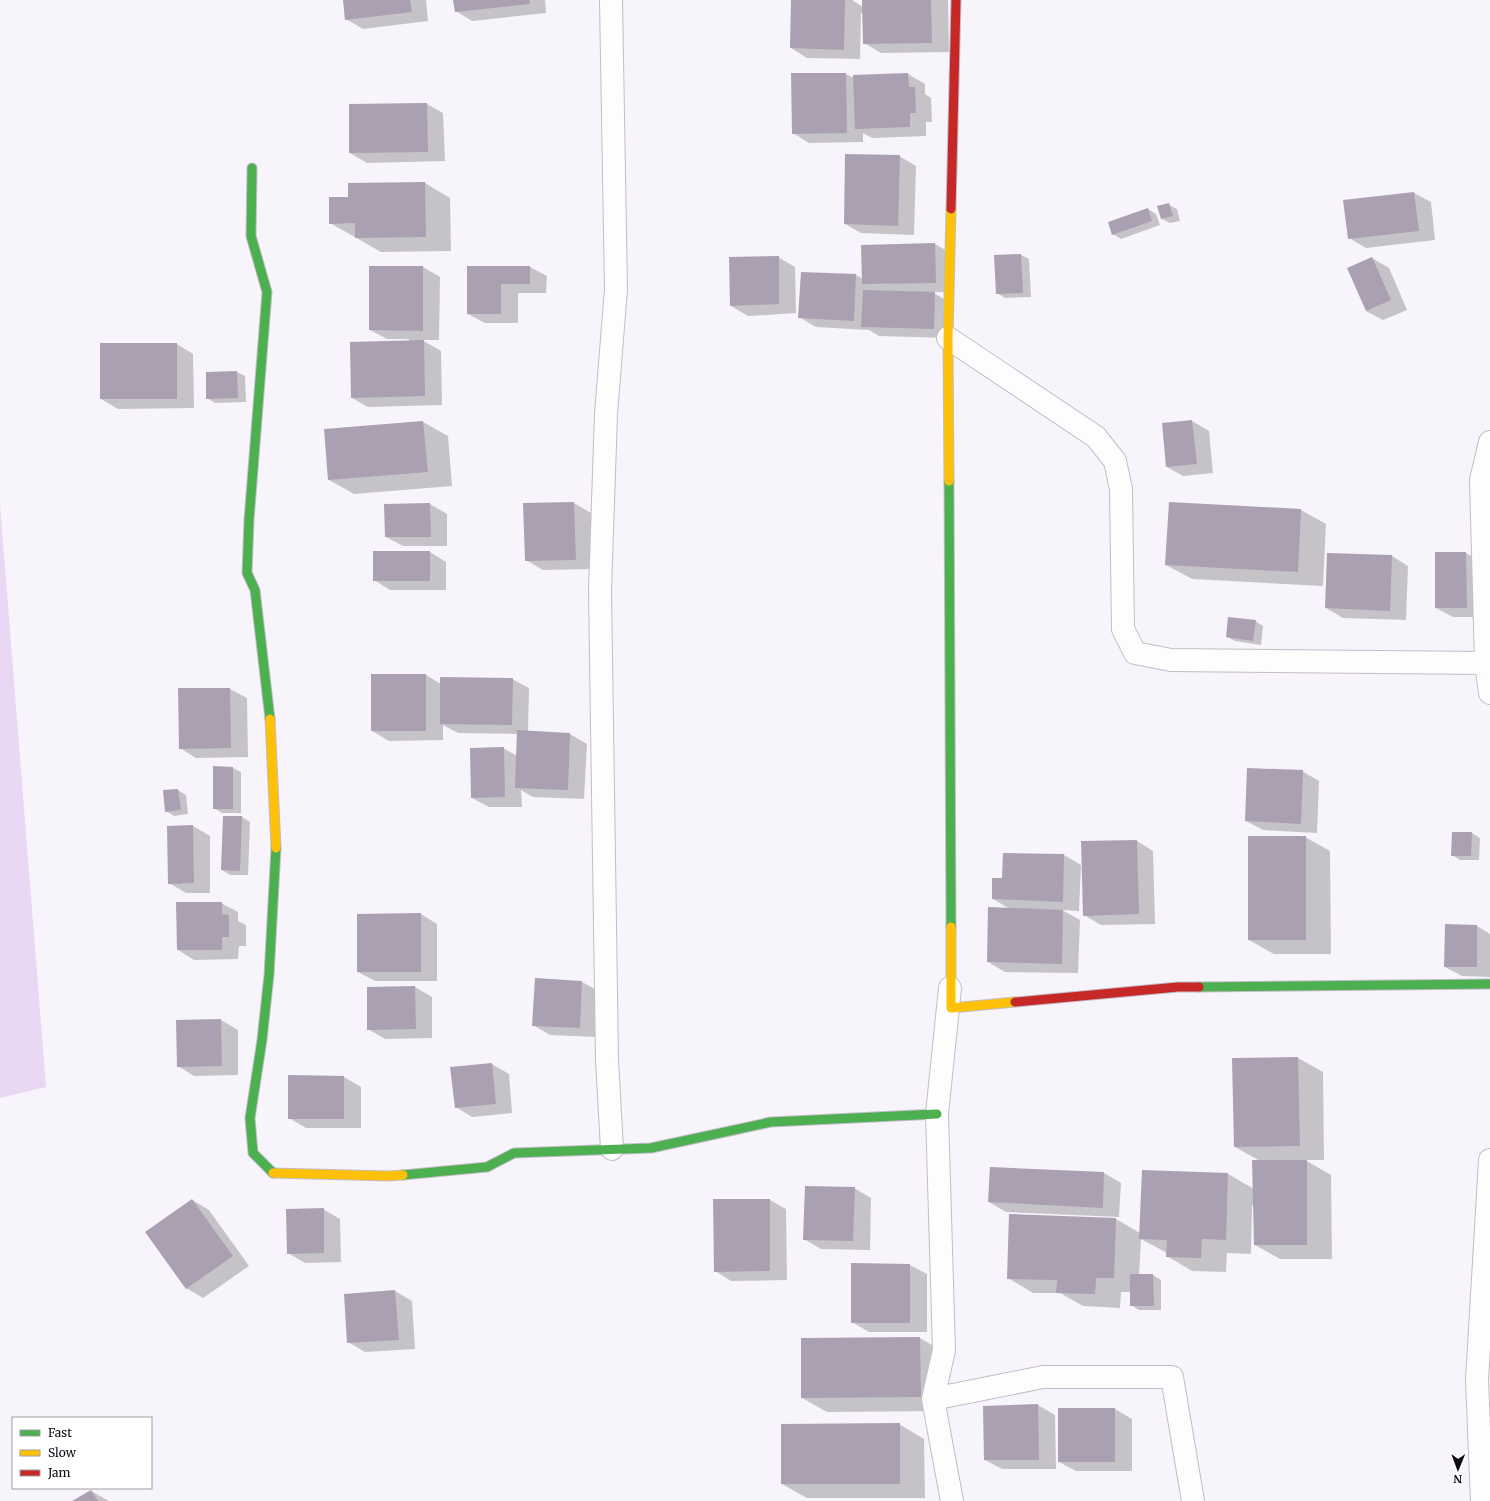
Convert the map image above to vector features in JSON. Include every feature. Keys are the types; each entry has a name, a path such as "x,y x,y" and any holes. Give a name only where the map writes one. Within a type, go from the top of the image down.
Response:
{"street":[{"path":"611,0 616,289 606,414 600,590 607,1060 612,1149"},
{"path":"956,0 948,338 951,1008 1178,987 1490,984"},
{"path":"252,168 251,236 267,292 249,520 247,573 254,590 269,706 276,858 268,982 262,1040 250,1118 253,1153 274,1174 388,1176 487,1167 514,1153 651,1148 771,1122 937,1114"},
{"path":"948,338 1096,438 1115,461 1121,489 1123,629 1135,653 1171,660 1486,663"},
{"path":"1490,442 1481,480 1486,663 1490,693"},
{"path":"951,981 937,1114 944,1350 933,1400 952,1501"},
{"path":"1482,1501 1477,1380 1490,1160"},
{"path":"933,1400 1043,1377 1172,1377 1193,1501"}],"shaded area":[{"path":"0,504 46,1087 0,1098"}],"building":[{"path":"343,0 410,0 412,12 345,20"},
{"path":"453,0 529,0 530,4 455,12"},
{"path":"791,0 845,0 844,50 790,48"},
{"path":"862,0 931,0 932,43 863,44"},
{"path":"791,73 846,73 847,133 792,134"},
{"path":"908,73 909,87 915,87 916,113 910,113 910,127 855,129 853,75"},
{"path":"427,103 428,152 349,153 349,104"},
{"path":"845,154 900,155 898,226 844,224"},
{"path":"425,182 426,237 355,238 355,223 329,224 329,197 348,197 348,183"},
{"path":"1414,192 1419,231 1348,239 1343,200"},
{"path":"1169,203 1173,216 1161,219 1157,206"},
{"path":"1148,208 1152,221 1112,235 1108,222"},
{"path":"935,243 936,283 862,284 861,245"},
{"path":"1021,254 1023,293 996,294 994,255"},
{"path":"779,256 779,304 730,306 729,257"},
{"path":"1372,257 1391,300 1366,311 1347,268"},
{"path":"369,266 423,266 423,331 369,330"},
{"path":"467,266 530,266 530,284 501,284 501,314 467,314"},
{"path":"801,272 856,274 854,321 798,318"},
{"path":"863,290 935,292 934,329 861,327"},
{"path":"424,340 425,396 351,398 350,342"},
{"path":"100,343 177,343 177,399 100,399"},
{"path":"237,371 238,398 206,399 206,372"},
{"path":"1192,420 1197,464 1166,467 1162,423"},
{"path":"423,421 428,472 328,480 324,429"},
{"path":"574,502 576,560 525,561 523,503"},
{"path":"1169,502 1301,509 1298,572 1165,565"},
{"path":"430,503 431,537 385,537 384,504"},
{"path":"373,551 430,551 430,581 373,581"},
{"path":"1435,552 1466,552 1467,608 1435,608"},
{"path":"1327,553 1392,555 1390,611 1325,608"},
{"path":"1228,617 1256,620 1253,641 1226,637"},
{"path":"371,674 426,674 426,731 371,731"},
{"path":"440,677 513,678 512,725 440,724"},
{"path":"178,688 230,688 231,748 179,749"},
{"path":"517,730 570,733 568,790 515,788"},
{"path":"504,747 505,797 471,798 470,748"},
{"path":"213,766 233,767 233,809 213,809"},
{"path":"1247,768 1303,770 1301,824 1245,821"},
{"path":"178,789 181,810 165,812 163,790"},
{"path":"223,816 242,816 240,871 221,870"},
{"path":"193,825 194,883 168,884 167,826"},
{"path":"1452,832 1472,832 1471,856 1451,856"},
{"path":"1248,836 1306,836 1306,940 1248,940"},
{"path":"1137,840 1139,914 1083,916 1081,841"},
{"path":"1003,853 1064,854 1063,902 992,899 992,878 1002,878"},
{"path":"176,902 222,902 222,914 229,915 229,937 222,937 222,950 177,950"},
{"path":"988,907 1063,910 1062,964 987,962"},
{"path":"421,913 421,972 357,972 357,914"},
{"path":"1445,924 1477,925 1477,967 1444,967"},
{"path":"535,978 582,981 580,1028 532,1026"},
{"path":"415,986 416,1029 367,1030 367,987"},
{"path":"221,1019 222,1066 177,1067 176,1020"},
{"path":"1298,1057 1300,1146 1234,1147 1232,1058"},
{"path":"492,1063 496,1104 455,1108 450,1067"},
{"path":"288,1075 344,1076 344,1119 288,1119"},
{"path":"1252,1160 1307,1160 1307,1245 1254,1245"},
{"path":"990,1167 1104,1172 1103,1208 988,1202"},
{"path":"1142,1170 1228,1173 1226,1240 1202,1239 1201,1258 1166,1257 1167,1240 1139,1239"},
{"path":"805,1186 855,1187 853,1241 803,1240"},
{"path":"192,1199 233,1256 186,1289 145,1232"},
{"path":"713,1199 770,1199 770,1271 714,1272"},
{"path":"324,1208 324,1253 287,1254 286,1209"},
{"path":"1009,1214 1116,1218 1114,1278 1096,1278 1095,1294 1056,1293 1057,1280 1007,1279"},
{"path":"851,1263 910,1264 910,1323 851,1323"},
{"path":"1130,1274 1153,1274 1154,1306 1130,1306"},
{"path":"395,1290 399,1340 347,1343 344,1294"},
{"path":"920,1337 921,1397 801,1398 801,1338"},
{"path":"1038,1404 1039,1460 984,1460 983,1406"},
{"path":"1058,1408 1115,1408 1115,1462 1058,1462"},
{"path":"900,1423 900,1484 781,1484 781,1424"},
{"path":"91,1490 98,1501 72,1501"}],"traffic: fast":[{"path":"252,168 251,236 267,292 249,520 247,573 255,590 270,719"},
{"path":"949,481 951,927"},
{"path":"273,1173 253,1153 250,1118 262,1040 269,975 276,848"},
{"path":"1199,987 1490,984"},
{"path":"403,1175 487,1167 514,1153 651,1148 771,1122 937,1114"}],"traffic: slow":[{"path":"949,481 948,338 951,209"},
{"path":"270,719 276,848"},
{"path":"951,927 951,1008 1015,1002"},
{"path":"273,1173 388,1176 403,1175"}],"traffic: jam":[{"path":"951,209 956,0"},
{"path":"1015,1002 1178,987 1199,987"}]}
